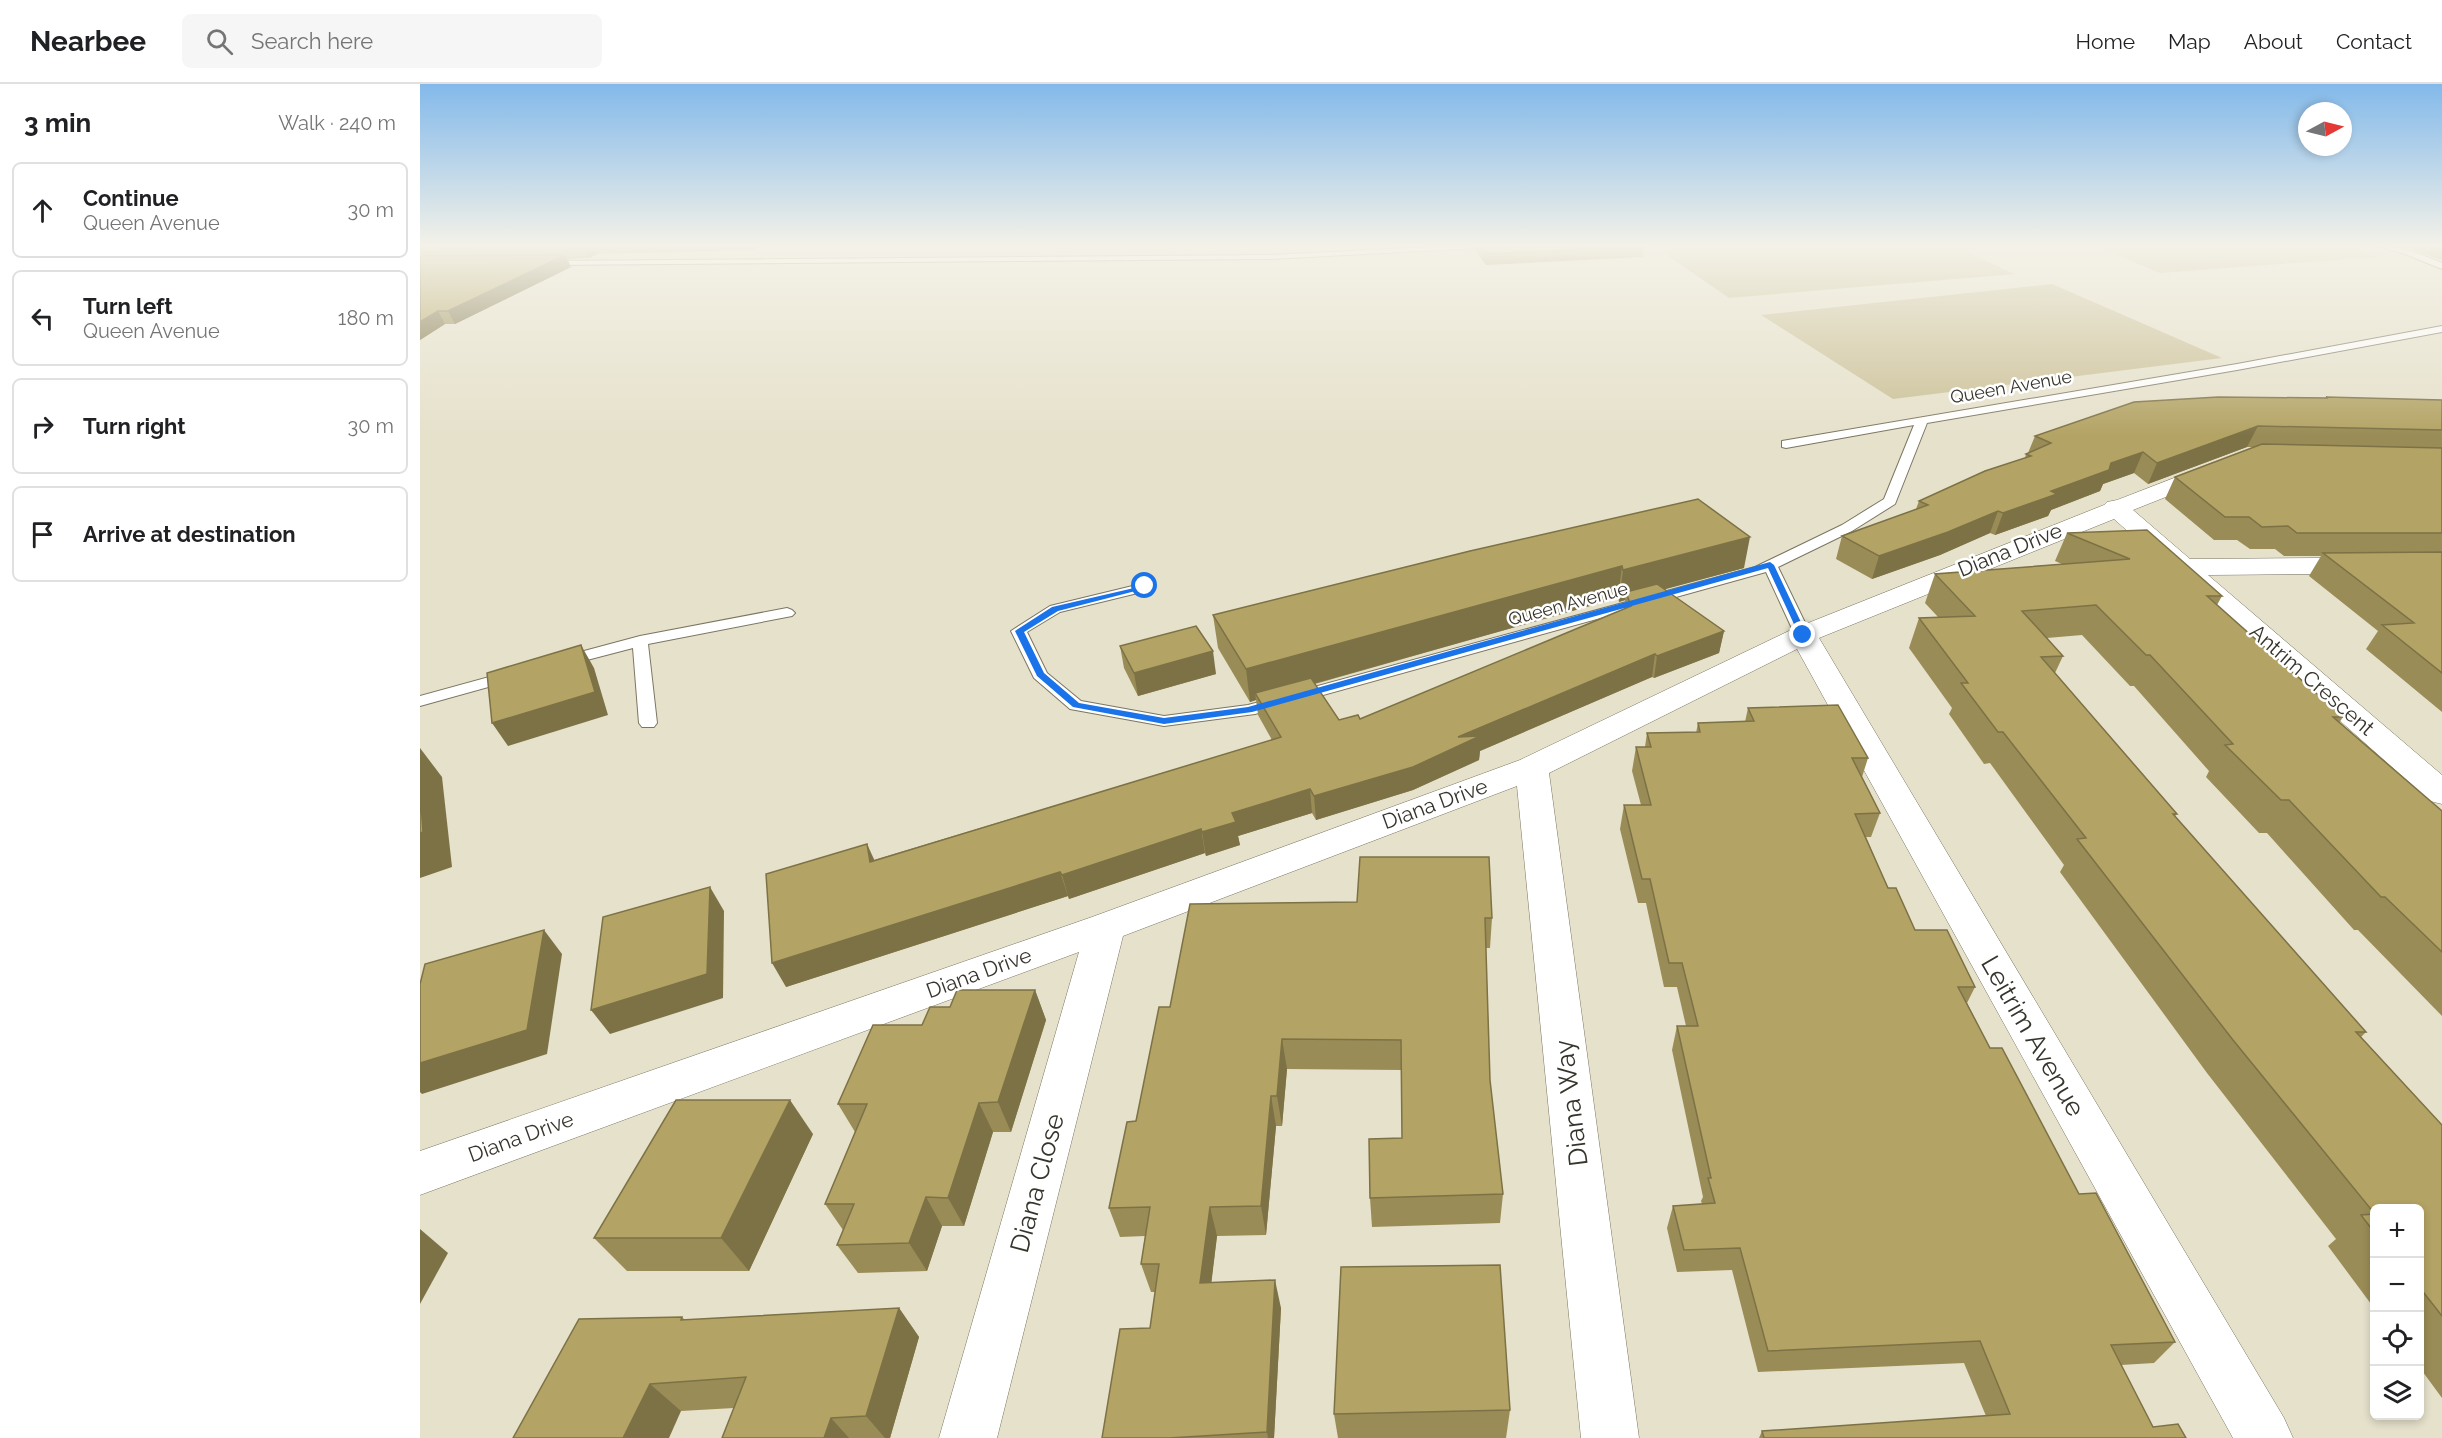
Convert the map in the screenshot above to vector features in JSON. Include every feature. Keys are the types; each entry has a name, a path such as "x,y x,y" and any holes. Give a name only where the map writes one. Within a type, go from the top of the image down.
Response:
{"street":[{"name":"Diana Drive","path":"420,1173 1106,927 1532,768 1803,635 2115,507 2237,460"},
{"name":"Antrim Crescent","path":"2115,507 2442,793"},
{"path":"2182,567 2442,565"},
{"name":"Leitrim Avenue","path":"1803,635 2264,1438"},
{"name":"Diana Way","path":"1532,768 1610,1438"},
{"name":"Diana Close","path":"968,1438 1106,927"}],"lane":[{"name":"Queen Avenue","path":"1145,586 1055,609 1019,631 1040,675 1076,705 1164,721 1249,710 1770,565 1847,528 1890,501 1922,420 2237,367 2442,328"},
{"path":"1786,444 1922,420"},
{"path":"1770,565 1803,635"},
{"path":"552,665 640,640 788,613"},
{"path":"640,640 648,723"},
{"path":"420,701 530,671"}],"shaded area":[{"path":"1816,309 2110,309 2222,358 1893,399 1761,315"}],"building":[{"path":"420,309 452,309 438,311 420,322"},
{"path":"2218,397 2442,400 2442,430 2258,426 2157,463 2143,452 2111,463 2109,470 2051,491 2057,494 2003,513 1998,511 1948,532 1879,556 1842,536 1928,505 1919,501 1985,471 2031,456 2026,454 2051,443 2035,436 2134,402"},
{"path":"2262,444 2442,448 2442,533 2297,533 2288,526 2262,527 2249,517 2225,517 2175,477"},
{"path":"1698,499 1750,537 1623,570 1622,566 1246,669 1213,615 1470,551"},
{"path":"2147,530 2222,596 2207,596 2343,717 2333,717 2442,811 2442,952 2385,897 2381,897 2289,800 2281,800 2225,745 2233,744 2150,655 2146,655 2096,605 2022,611 2063,656 2041,657 2177,814 2173,814 2366,1032 2356,1032 2442,1125 2442,1316 2424,1293 2424,1204 2370,1204 2370,1208 2233,1040 2077,839 2086,838 2003,732 1998,732 1961,683 1968,683 1919,618 1975,616 1935,574 2130,559 2067,533"},
{"path":"2442,552 2442,673 2382,625 2414,623 2323,553"},
{"path":"1657,584 1724,631 1657,656 1655,654 1458,737 1480,736 1413,767 1314,796 1310,789 1232,813 1236,822 1202,832 1201,829 1062,875 1060,872 772,963 766,874 867,844 870,862 1281,737 1255,693 1311,678 1339,720 1358,715 1360,719 1631,606 1626,592"},
{"path":"1196,626 1213,651 1134,673 1120,646"},
{"path":"581,645 595,692 492,723 487,673"},
{"path":"1838,705 1868,758 1852,758 1880,813 1855,814 1888,888 1896,888 1915,930 1947,930 1975,987 1958,987 1990,1048 2002,1048 2079,1194 2096,1193 2175,1342 2111,1345 2153,1427 2178,1424 2186,1438 1764,1438 1762,1431 2010,1414 1980,1341 1768,1351 1740,1248 1684,1250 1673,1206 1715,1203 1677,1026 1698,1026 1682,963 1669,963 1650,879 1642,879 1624,805 1651,805 1636,747 1651,747 1647,733 1700,732 1698,723 1754,721 1748,708"},
{"path":"420,791 423,832 420,833"},
{"path":"1360,857 1489,857 1492,918 1485,918 1490,1080 1503,1194 1370,1198 1369,1139 1402,1138 1401,1040 1282,1039 1277,1096 1271,1096 1261,1206 1210,1207 1200,1283 1275,1280 1267,1432 1169,1438 1102,1438 1120,1329 1150,1328 1159,1264 1141,1264 1150,1207 1109,1208 1127,1122 1136,1121 1159,1007 1170,1007 1190,904 1357,902"},
{"path":"710,887 707,974 591,1010 603,917"},
{"path":"544,930 527,1030 420,1063 420,984 425,964"},
{"path":"957,990 1035,990 998,1102 979,1103 948,1198 926,1197 909,1243 837,1245 854,1204 825,1204 867,1104 838,1104 873,1025 922,1025 930,1007 950,1007"},
{"path":"676,1100 790,1100 721,1238 594,1238"},
{"path":"2370,1214 2370,1227 2361,1215"},
{"path":"1500,1265 1510,1410 1334,1414 1341,1267"},
{"path":"899,1308 866,1416 831,1418 824,1438 722,1438 746,1377 650,1384 623,1438 513,1438 579,1319 682,1317 681,1320"}],"route":[{"path":"1145,586 1055,609 1019,631 1040,675 1076,705 1164,721 1249,710 1760,570 1770,565 1803,635"}]}
